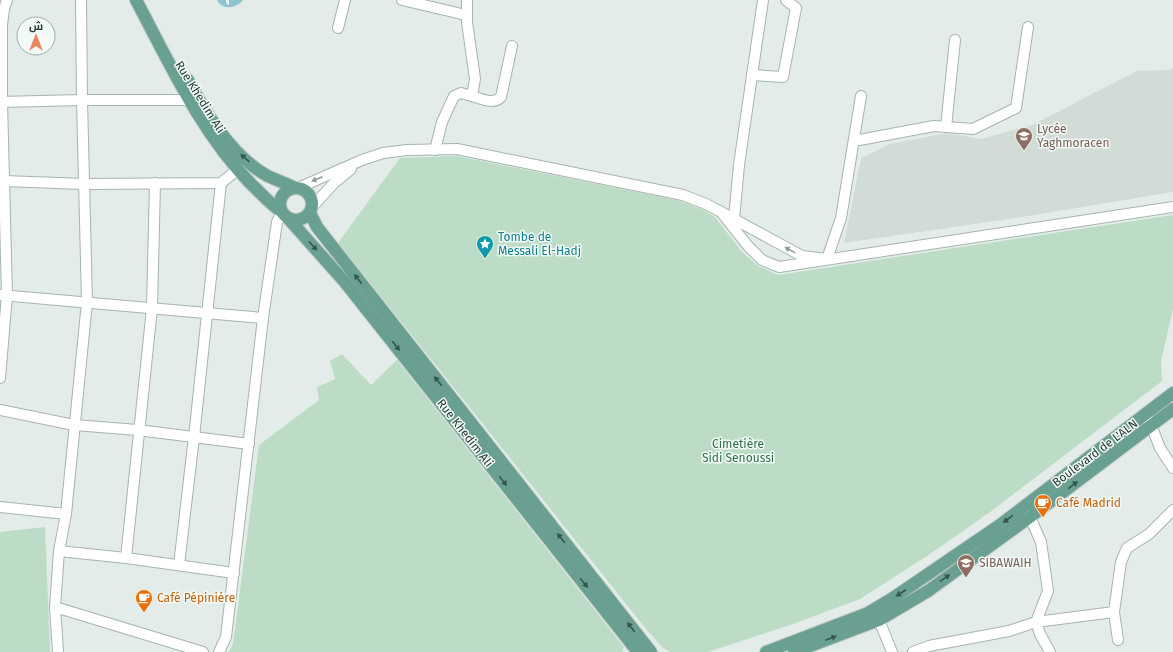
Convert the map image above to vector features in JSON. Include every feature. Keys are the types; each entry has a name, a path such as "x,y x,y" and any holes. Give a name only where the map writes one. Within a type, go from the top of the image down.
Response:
{"main road":[{"name":"Rue Khedim Ali","path":"136,0 190,100 224,153 237,170 270,203 284,214 344,281 638,652"},
{"name":"Rue Khedim Ali","path":"144,0 191,86 218,130 234,149 257,169 296,188"},
{"path":"296,188 307,192 312,201 311,210 304,218 300,220 291,219 284,214 280,204 282,196 287,190 296,188"},
{"name":"Rue Khedim Ali","path":"311,210 314,223 651,652"},
{"name":"Boulevard de L'ALN","path":"1149,420 1173,393"},
{"name":"Boulevard de L'ALN","path":"794,652 879,620 928,591 1026,512 1149,420 1173,408"},
{"name":"Boulevard de L'ALN","path":"766,652 868,613 940,567 1000,525 1026,512"}],"street":[{"path":"0,378 3,295 4,182 1,102 3,21 7,0"},
{"path":"58,652 55,607 59,551 66,514 74,424 88,302 82,100 81,0"},
{"path":"338,28 345,0"},
{"path":"402,0 466,15"},
{"path":"467,0 466,15 475,78 472,96"},
{"path":"734,219 739,164 763,0"},
{"path":"752,75 783,77 796,8 786,0"},
{"path":"854,141 934,126 974,129 1016,108 1028,27"},
{"path":"946,127 955,40"},
{"path":"435,150 442,122 454,96 461,93 493,102 498,101 501,97 512,46"},
{"path":"827,259 841,218 861,96"},
{"path":"1,102 190,100"},
{"path":"296,188 362,160 383,153 408,150 457,149 683,195 706,204 802,256 827,259"},
{"path":"311,210 335,182 362,160"},
{"path":"4,182 85,184 221,183 237,170"},
{"path":"126,558 138,430 152,308 155,183"},
{"path":"179,565 221,183"},
{"path":"721,212 748,246 762,260 779,267 1173,207"},
{"path":"219,652 226,637 263,318 277,222 284,214"},
{"path":"3,295 263,318"},
{"path":"0,410 74,424 138,430 248,444"},
{"path":"1149,420 1160,448 1173,468"},
{"path":"0,507 66,514"},
{"path":"1118,640 1114,612 1120,562 1126,548 1149,534 1173,510"},
{"path":"1026,512 1040,542 1048,591 1036,622 1040,634 1050,652"},
{"path":"59,551 126,558 234,573"},
{"path":"55,607 203,652"},
{"path":"913,652 929,646 1009,631 1036,622 1114,612"},
{"path":"879,620 892,652"}],"shaded area":[{"name":"Lycée Yaghmoracen","path":"1173,68 1173,192 1016,218 844,243 861,158 890,144 947,133 981,139 1032,125 1137,71 1169,70"}],"green space":[{"name":"Cimetière Sidi Senoussi","path":"457,156 681,201 703,210 715,217 742,252 758,266 778,275 1173,215 1173,309 1161,361 1162,381 990,512 930,554 860,599 790,625 708,652 670,652 662,647 642,624 338,243 400,158"},
{"path":"342,354 371,385 397,360 624,647 622,652 229,652 233,644 259,445 319,400 317,387 335,379 330,361"},
{"path":"45,527 50,652 0,652 0,532"}],"water":[{"path":"217,0 226,0 226,3 229,5 229,0 243,0 237,5 226,7 222,6"}],"place":[{"name":"Lycée Yaghmoracen","path":"1024,151"},
{"name":"Tombe de Messali El-Hadj","path":"485,259"},
{"name":"Café Madrid","path":"1043,518"},
{"name":"SIBAWAIH","path":"966,578"},
{"name":"Café Pépiniére","path":"144,613"}]}
